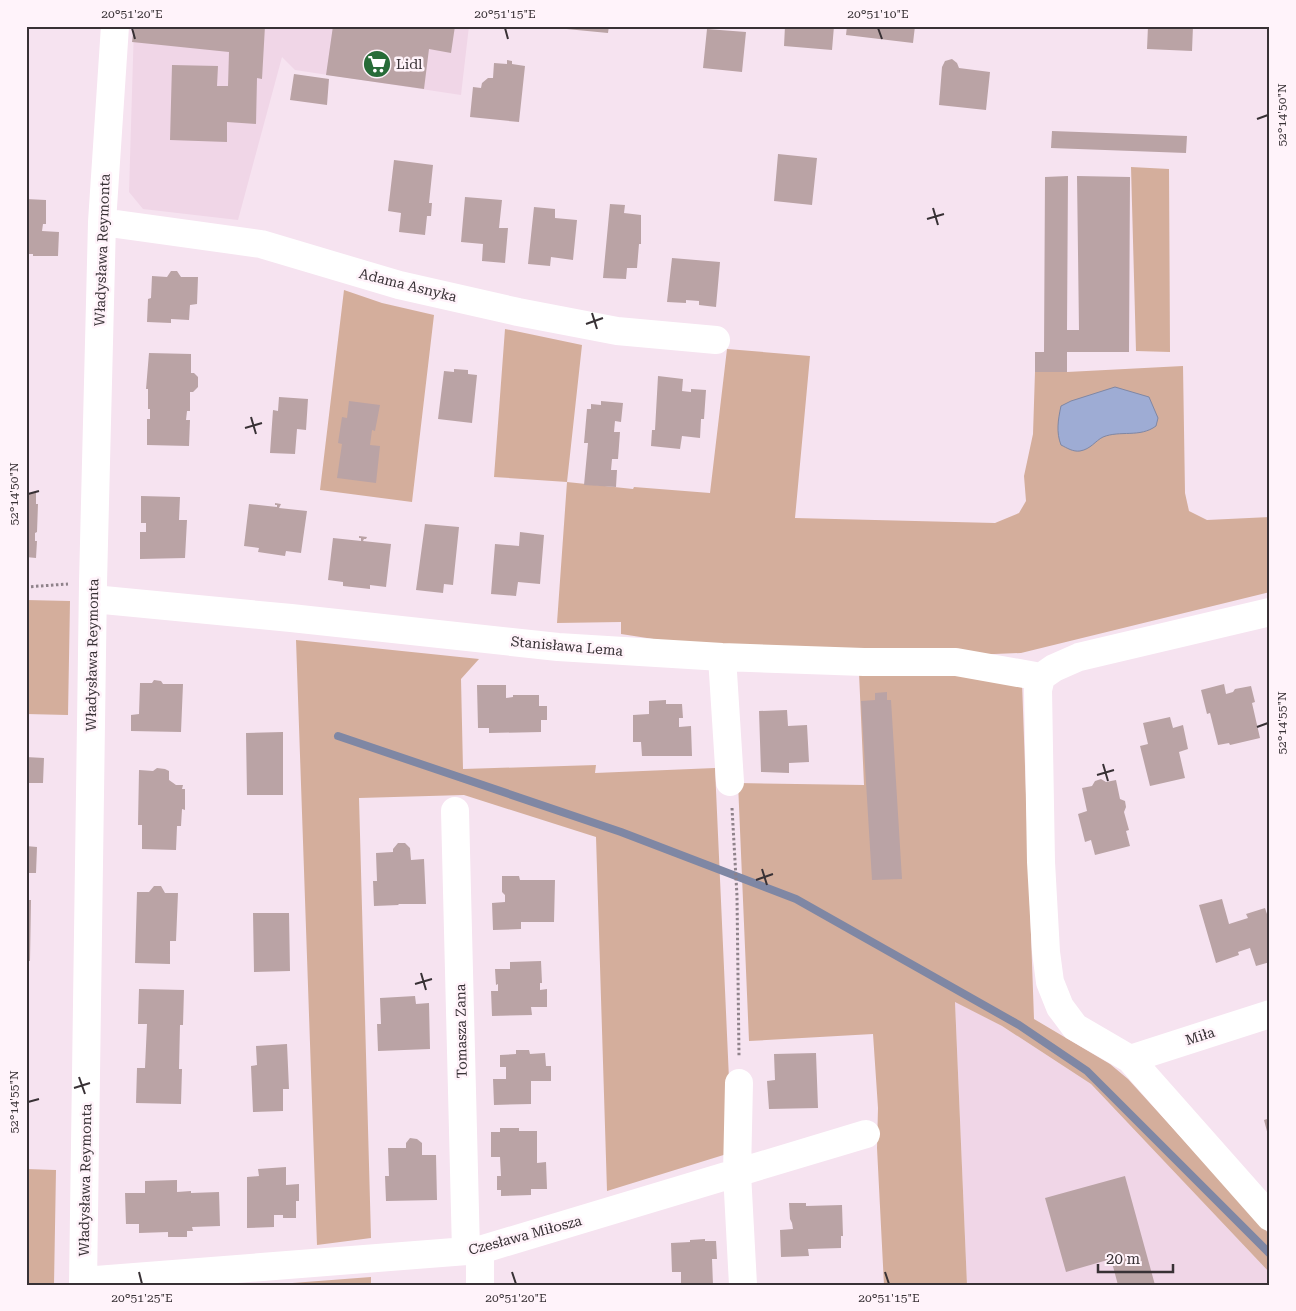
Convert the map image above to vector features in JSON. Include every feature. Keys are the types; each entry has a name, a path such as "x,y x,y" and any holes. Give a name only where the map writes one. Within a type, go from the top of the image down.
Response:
{"street":[{"name":"Władysława Reymonta","path":"83,1283 93,591 102,222 115,26"},
{"name":"Adama Asnyka","path":"102,222 261,244 400,285 518,312 617,331 716,340"},
{"name":"Stanisława Lema","path":"93,591 292,618 558,647 722,657 864,662 956,662 1041,677"},
{"path":"1270,612 1079,657 1054,668 1041,677 1038,690 1041,862 1046,952 1050,982 1060,1007 1075,1027 1130,1059 1270,1217"},
{"path":"722,657 730,782"},
{"name":"Tomasza Zana","path":"455,811 473,1251 480,1285"},
{"name":"Miła","path":"1130,1059 1270,1014"},
{"path":"739,1083 738,1173 743,1285"},
{"name":"Czesława Miłosza","path":"83,1283 473,1251 866,1134"}],"path":[{"path":"26,587 93,591"},
{"path":"730,782 736,850 739,1083"}],"shaded area":[{"path":"134,26 469,26 461,95 295,70 282,57 238,220 143,209 129,192"},
{"path":"1131,167 1169,169 1170,352 1136,351"},
{"path":"344,290 382,303 434,315 412,502 320,490"},
{"path":"505,329 582,345 567,482 494,477"},
{"path":"727,349 810,356 795,518 995,523 1019,513 1026,501 1024,476 1033,434 1035,372 1183,366 1185,493 1189,511 1207,520 1270,517 1270,592 1021,653 947,656 673,642 621,634 621,622 557,623 567,482 633,489 634,487 710,493"},
{"path":"26,600 70,601 68,715 26,714"},
{"path":"296,640 479,659 461,679 463,769 596,765 595,773 715,768 729,1079 730,1153 607,1191 596,837 464,795 359,798 371,1238 317,1245"},
{"path":"859,673 963,673 1022,682 1034,1019 1110,1064 1128,1079 1270,1235 1270,1273 1091,1084 1002,1026 955,1002 967,1285 884,1285 877,1148 878,1108 873,1034 749,1041 738,783 864,785"},
{"path":"955,1001 1002,1026 1091,1084 1270,1273 1270,1285 967,1285"},
{"path":"26,1169 56,1170 54,1285 26,1285"},
{"path":"371,1277 371,1285 266,1285"}],"water":[{"path":"1115,387 1149,397 1158,418 1156,426 1143,432 1103,437 1087,449 1080,451 1061,445 1058,426 1061,406"}],"building":[{"path":"134,26 265,26 262,79 257,78 256,124 227,122 227,142 170,140 172,65 218,66 217,86 228,86 229,52 132,42"},
{"name":"Lidl","path":"333,26 455,26 451,53 429,49 424,89 326,75"},
{"path":"556,26 609,26 608,33 556,28"},
{"path":"785,26 834,26 832,50 784,46"},
{"path":"847,26 915,26 913,43 846,35"},
{"path":"1148,26 1193,26 1192,51 1147,49"},
{"path":"707,29 746,32 742,72 703,68"},
{"path":"952,59 959,68 990,72 986,110 939,105 942,67 945,61"},
{"path":"507,60 512,61 512,64 525,66 519,122 470,117 473,87 481,88 482,83 488,78 493,78 494,63 507,64"},
{"path":"294,74 329,79 327,105 290,100"},
{"path":"1052,131 1187,136 1186,153 1051,148"},
{"path":"778,154 817,158 812,205 774,201"},
{"path":"394,160 433,165 429,203 432,203 431,216 427,216 425,235 399,232 401,213 388,211"},
{"path":"1068,176 1067,330 1079,330 1077,176 1130,177 1129,352 1067,352 1067,372 1035,372 1035,352 1044,352 1045,177"},
{"path":"465,197 502,200 499,228 508,228 505,263 482,261 483,244 461,242"},
{"path":"26,199 46,200 46,224 43,224 42,231 59,232 58,256 33,256 33,254 26,254"},
{"path":"610,204 625,205 624,213 641,215 641,244 639,244 637,268 627,268 626,279 603,278"},
{"path":"534,207 555,209 555,218 577,220 573,260 551,257 550,266 528,264"},
{"path":"672,258 720,262 716,307 699,305 699,301 686,300 686,303 667,302"},
{"path":"171,271 177,271 181,277 198,277 197,304 190,305 189,320 171,319 171,323 147,322 152,276 167,277"},
{"path":"149,353 191,354 191,373 198,377 198,387 193,392 190,392 190,411 187,411 186,420 190,420 189,446 147,445 147,419 150,419 148,389 146,389"},
{"path":"454,369 468,370 468,374 477,375 472,423 438,419 444,371 454,372"},
{"path":"658,376 683,379 682,391 691,392 691,389 706,390 704,419 701,419 700,438 682,436 680,449 651,446 652,430 655,430"},
{"path":"279,397 308,399 306,430 297,429 295,454 270,453 273,410 278,411"},
{"path":"349,401 380,405 375,431 372,430 370,445 380,446 376,483 337,478 342,444 338,443 342,417 347,418"},
{"path":"601,401 623,403 621,422 615,421 614,432 620,432 618,459 612,459 611,470 617,470 616,487 584,485 588,443 584,443 587,409 591,409 591,404 601,405"},
{"path":"26,493 36,493 36,504 38,504 37,532 35,533 35,541 37,541 36,558 26,557"},
{"path":"141,496 180,497 179,520 187,520 185,558 140,559 140,532 146,532 146,523 141,523"},
{"path":"275,503 281,504 279,508 307,511 301,553 286,551 285,556 258,552 259,548 244,546 249,504 277,507"},
{"path":"425,524 459,527 453,585 444,584 443,593 416,590"},
{"path":"520,532 544,535 540,584 518,582 516,596 491,594 495,544 519,546"},
{"path":"359,536 367,537 363,541 391,544 386,587 370,585 370,589 343,586 343,582 328,580 333,538 361,541"},
{"path":"154,680 161,681 163,684 183,684 181,732 131,731 131,715 139,714 140,683 152,683"},
{"path":"1224,684 1226,694 1233,692 1235,689 1251,686 1255,702 1252,703 1260,738 1230,745 1229,743 1218,745 1210,713 1207,714 1201,690"},
{"path":"477,685 506,685 506,698 513,697 513,695 539,695 539,706 547,706 547,720 541,720 541,732 489,733 489,728 478,728"},
{"path":"887,692 887,700 891,700 902,879 872,880 861,701 875,700 875,693"},
{"path":"666,700 666,704 682,704 683,718 679,718 679,727 691,726 692,756 642,756 641,742 633,742 633,715 649,714 649,701"},
{"path":"787,710 788,726 807,725 809,762 789,763 789,773 761,772 759,711"},
{"path":"1170,717 1173,728 1183,725 1188,749 1179,752 1185,778 1150,786 1140,746 1148,744 1143,723"},
{"path":"283,732 283,795 247,795 246,733"},
{"path":"26,757 44,758 43,783 26,783"},
{"path":"157,768 169,771 169,780 176,785 183,785 182,789 185,789 185,810 182,809 181,826 177,826 176,850 142,849 142,825 138,825 139,770 153,771"},
{"path":"1101,779 1106,782 1116,780 1120,799 1125,801 1126,807 1124,812 1129,830 1126,831 1130,846 1095,855 1091,840 1085,842 1078,814 1087,811 1082,788 1092,786 1095,781"},
{"path":"398,843 405,843 410,848 411,860 424,859 426,904 374,906 373,881 377,881 376,853 393,852"},
{"path":"26,846 37,847 36,873 26,873"},
{"path":"502,876 519,876 520,880 555,880 554,922 521,922 521,929 493,930 492,903 505,902 505,895 502,892"},
{"path":"154,886 161,886 165,893 178,893 176,941 170,941 170,964 135,963 137,892 149,892"},
{"path":"1222,899 1229,924 1248,918 1246,914 1265,908 1270,923 1270,962 1256,966 1250,948 1238,952 1239,955 1216,963 1199,905"},
{"path":"26,900 31,900 30,961 26,961"},
{"path":"253,913 289,913 290,971 254,972"},
{"path":"541,961 542,983 540,983 540,990 547,989 547,1007 531,1007 532,1015 492,1016 491,991 498,991 495,969 510,969 510,962"},
{"path":"139,989 184,990 183,1025 180,1025 179,1069 182,1069 181,1104 136,1103 137,1068 145,1068 147,1024 138,1024"},
{"path":"415,996 416,1004 429,1003 430,1049 378,1051 377,1024 381,1024 380,998"},
{"path":"287,1044 289,1089 283,1089 283,1111 253,1112 251,1066 257,1065 256,1046"},
{"path":"516,1050 529,1050 530,1054 545,1053 546,1066 551,1066 551,1081 531,1081 531,1104 494,1105 493,1079 506,1079 506,1067 500,1067 500,1055 516,1054"},
{"path":"816,1053 818,1108 769,1109 767,1081 775,1080 774,1054"},
{"path":"1270,1118 1270,1139 1269,1139 1264,1120"},
{"path":"500,1128 519,1128 519,1131 537,1131 537,1163 546,1162 547,1189 531,1189 531,1195 501,1196 501,1190 497,1190 497,1176 501,1176 500,1157 491,1157 491,1132 500,1132"},
{"path":"410,1138 417,1139 422,1143 422,1155 436,1155 437,1200 386,1201 385,1176 389,1176 388,1148 406,1148 406,1143"},
{"path":"286,1167 286,1185 299,1184 296,1218 283,1218 283,1215 274,1215 274,1227 247,1228 247,1177 259,1176 258,1169"},
{"path":"1125,1176 1155,1285 1118,1285 1111,1259 1066,1272 1045,1198"},
{"path":"177,1180 177,1192 219,1192 220,1226 192,1227 193,1231 187,1231 187,1237 168,1237 168,1232 139,1233 139,1224 126,1224 125,1193 145,1193 145,1181"},
{"path":"789,1203 806,1203 806,1206 842,1205 843,1236 841,1236 841,1248 808,1249 809,1256 781,1257 780,1230 793,1229"},
{"path":"705,1239 705,1241 716,1241 717,1259 712,1259 713,1285 681,1285 681,1272 672,1272 671,1243"}],"waterway":[{"path":"338,736 621,832 796,899 1019,1025 1087,1071 1270,1254"}],"place":[{"name":"Lidl","path":"377,64"}]}
